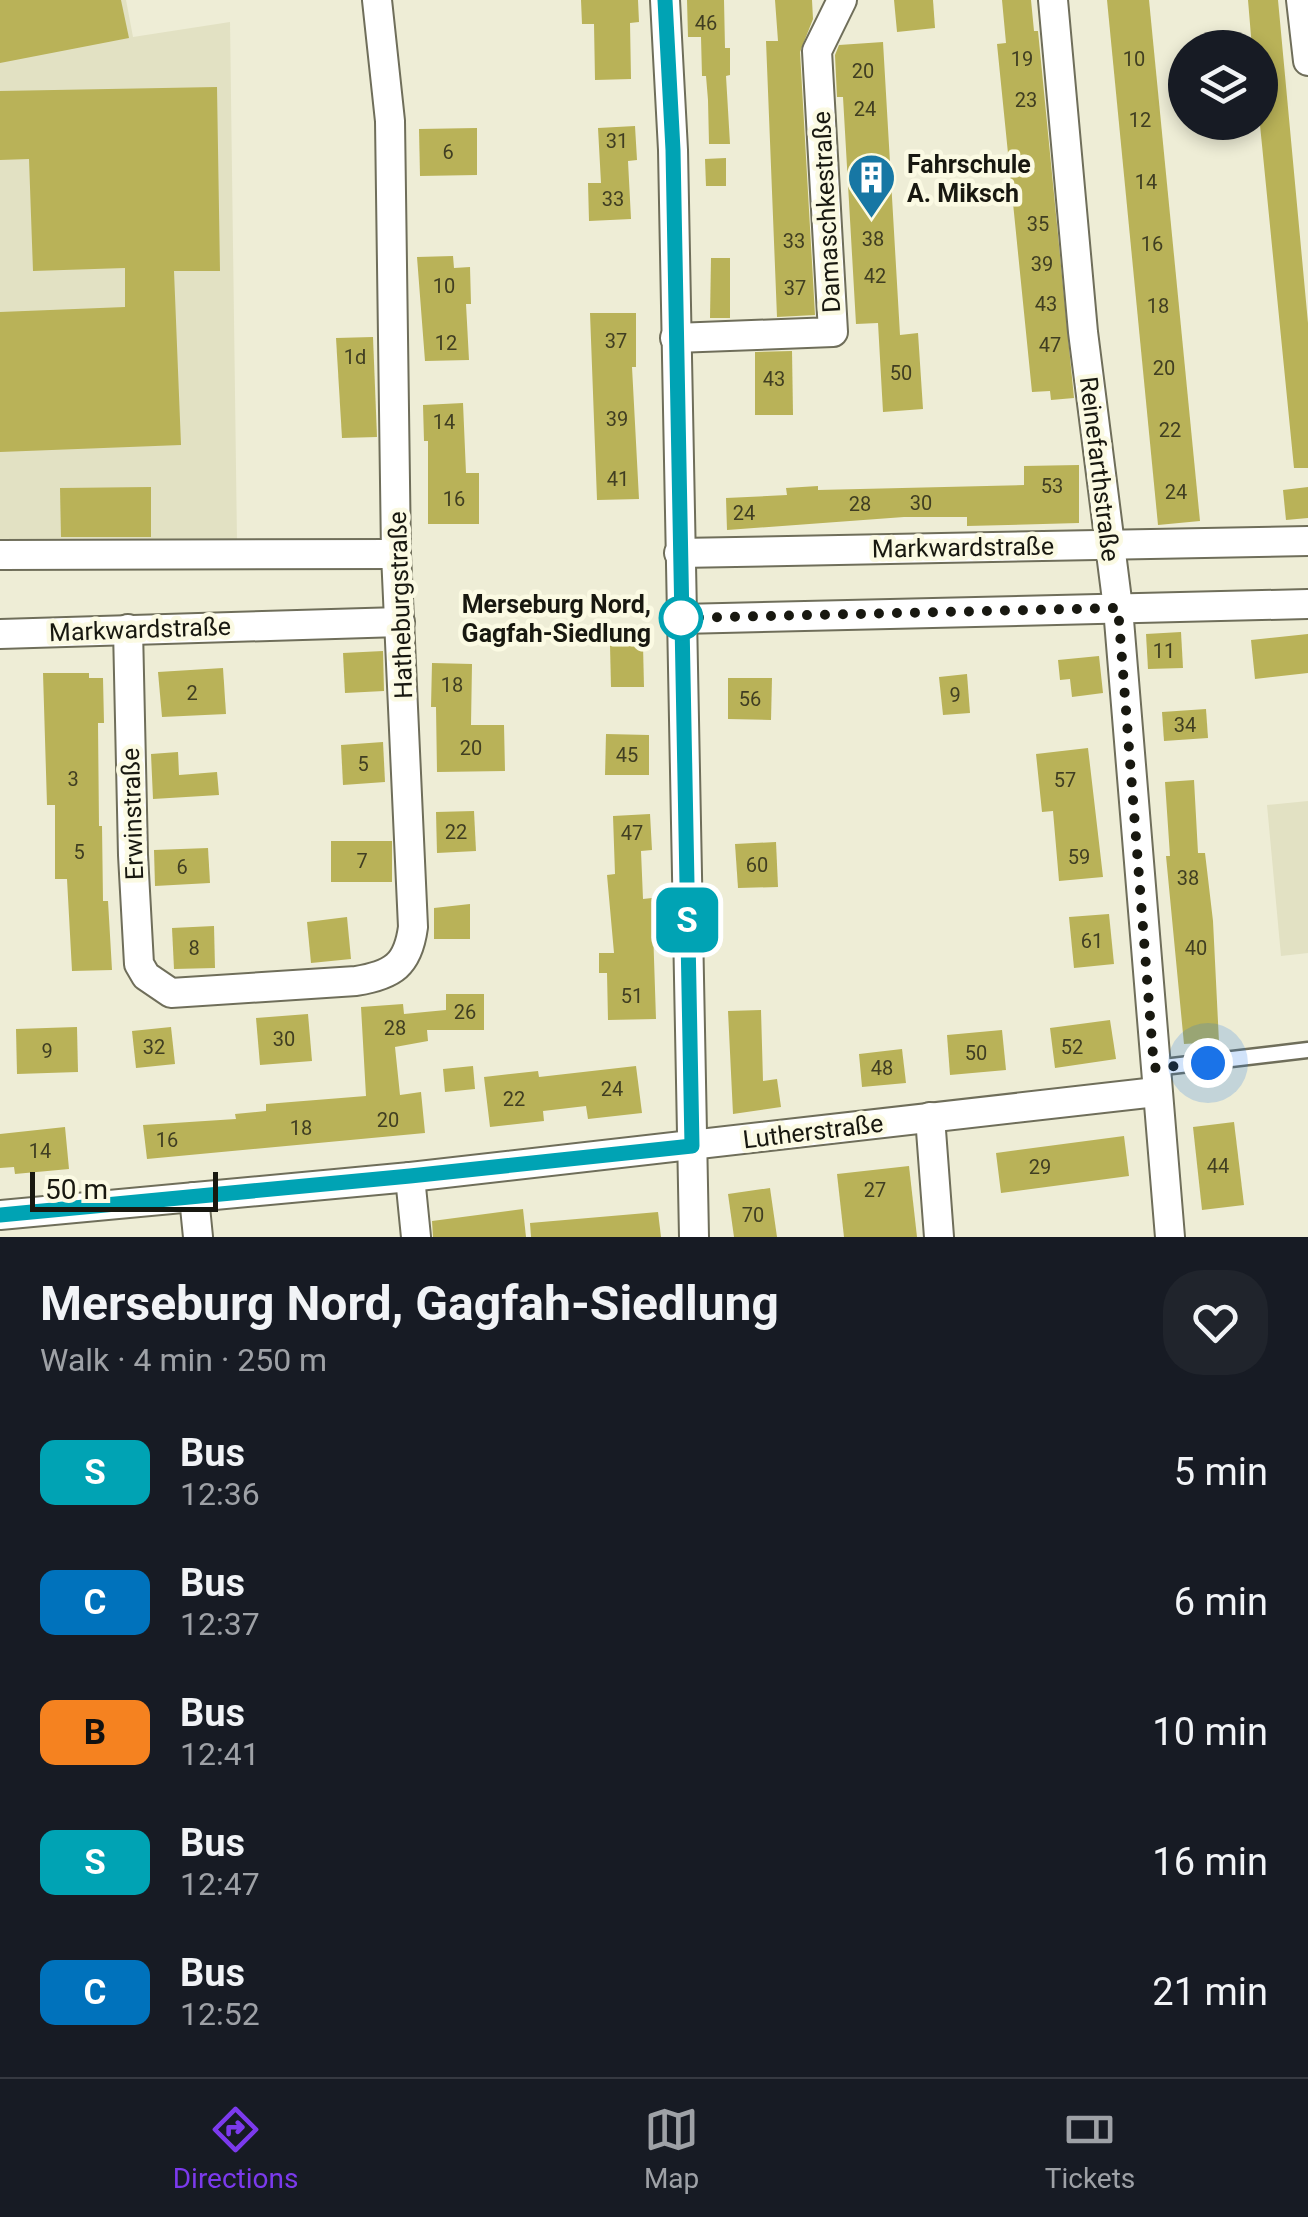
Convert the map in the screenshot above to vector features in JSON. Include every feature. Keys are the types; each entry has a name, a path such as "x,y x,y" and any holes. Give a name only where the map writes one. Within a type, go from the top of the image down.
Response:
{"street":[{"name":"Hatheburgstraße","path":"162,989 172,993 380,977 400,964 410,950 413,927 396,554 390,121 377,0"},
{"path":"665,0 673,150 694,1237"},
{"name":"Damaschkestraße","path":"675,338 833,332 817,51 842,0"},
{"name":"Reinefarthstraße","path":"1053,0 1083,332 1118,608 1170,1237"},
{"path":"1301,0 1308,61"},
{"name":"Markwardstraße","path":"679,553 1308,541"},
{"path":"0,555 396,554"},
{"path":"681,619 1308,604"},
{"name":"Markwardstraße","path":"0,634 400,622"},
{"name":"Erwinstraße","path":"128,629 139,964 162,989"},
{"name":"Lutherstraße","path":"0,1215 692,1146 930,1117 1155,1080"},
{"path":"930,1117 939,1237"},
{"path":"410,1176 416,1237"},
{"path":"194,1197 198,1237"}],"lane":[{"path":"1155,1080 1308,1050"}],"shaded area":[{"path":"0,0 126,0 133,37 230,22 237,541 0,546"},
{"path":"1308,801 1308,953 1281,956 1267,805"}],"building":[{"path":"0,0 121,0 129,38 0,63"},
{"path":"581,0 638,0 639,22 630,23 631,79 595,80 594,24 582,24"},
{"path":"687,0 724,0 725,48 730,48 730,75 726,76 730,144 709,144 701,37 688,37"},
{"path":"775,0 812,0 813,19 800,52 815,315 777,317 766,41 778,41"},
{"path":"894,0 933,0 935,28 897,32"},
{"path":"1002,0 1031,0 1034,31 1038,31 1074,398 1051,400 1050,391 1032,392 997,44 1006,43"},
{"path":"1107,0 1149,0 1200,521 1158,525"},
{"path":"1248,0 1278,0 1308,323 1308,468 1294,468 1261,140 1278,140 1278,30 1250,30"},
{"path":"883,42 900,335 918,333 923,409 883,412 878,323 856,324 843,97 837,97 835,55 839,45"},
{"path":"217,87 220,271 174,271 181,445 0,452 0,312 125,307 125,268 33,271 29,159 0,160 0,91"},
{"path":"635,126 637,160 628,161 631,219 589,221 588,183 601,183 598,128"},
{"path":"477,128 477,175 420,176 419,129"},
{"path":"726,158 726,186 706,186 705,159"},
{"path":"453,256 454,268 470,267 471,304 466,304 469,360 425,361 417,257"},
{"path":"711,258 730,258 730,318 710,318"},
{"path":"590,313 636,313 636,367 632,367 639,499 597,500"},
{"path":"373,337 377,437 342,438 336,338"},
{"path":"792,351 793,415 755,415 755,352"},
{"path":"463,403 466,473 479,473 479,524 428,524 428,441 424,441 423,405"},
{"path":"1079,465 1079,523 967,526 967,517 904,517 727,530 726,498 787,495 786,488 818,486 818,490 1024,485 1024,466"},
{"path":"151,487 151,537 61,537 60,488"},
{"path":"1308,487 1308,518 1286,520 1283,490"},
{"path":"1181,632 1183,668 1148,669 1146,634"},
{"path":"1308,634 1308,673 1255,679 1251,640"},
{"path":"610,645 643,645 644,687 611,687"},
{"path":"383,651 384,691 345,693 343,653"},
{"path":"1099,656 1103,693 1072,697 1070,679 1060,680 1058,660"},
{"path":"432,663 472,664 471,725 504,725 505,771 437,772 436,707 431,707"},
{"path":"223,668 226,714 162,717 158,672"},
{"path":"43,673 89,673 89,678 103,678 104,723 98,723 99,826 112,970 72,971 67,879 55,879 55,805 47,805"},
{"path":"967,674 970,713 943,715 939,677"},
{"path":"728,678 772,678 771,720 728,719"},
{"path":"1206,709 1208,738 1164,741 1162,712"},
{"path":"606,734 649,735 649,775 605,775"},
{"path":"383,742 385,782 343,785 341,745"},
{"path":"1088,748 1103,877 1059,881 1053,811 1042,812 1036,754"},
{"path":"178,752 179,775 217,772 219,795 153,799 151,754"},
{"path":"1194,780 1198,853 1205,853 1213,921 1219,1042 1184,1044 1166,856 1170,856 1165,782"},
{"path":"474,811 476,851 437,853 436,812"},
{"path":"650,814 652,850 641,851 643,899 652,898 656,1019 608,1020 607,973 599,973 599,953 614,953 607,875 615,874 613,816"},
{"path":"331,841 392,841 392,882 331,882"},
{"path":"776,842 778,887 738,888 735,844"},
{"path":"208,848 210,883 155,886 154,850"},
{"path":"470,904 470,939 434,939 434,908"},
{"path":"1109,914 1114,964 1074,968 1069,917"},
{"path":"347,917 351,959 311,963 307,922"},
{"path":"214,926 215,968 174,969 172,928"},
{"path":"446,994 484,994 484,1030 427,1030 428,1041 395,1047 400,1095 421,1092 425,1133 147,1159 143,1125 236,1119 235,1114 266,1111 266,1104 366,1096 361,1007 403,1004 404,1014 446,1010"},
{"path":"761,1010 763,1081 777,1079 781,1107 733,1114 728,1011"},
{"path":"308,1014 312,1061 260,1065 256,1018"},
{"path":"1110,1020 1116,1059 1055,1068 1050,1028"},
{"path":"77,1027 78,1072 17,1074 16,1029"},
{"path":"171,1027 175,1064 136,1068 132,1031"},
{"path":"1002,1030 1006,1070 950,1075 947,1035"},
{"path":"902,1049 906,1083 862,1087 859,1054"},
{"path":"473,1066 475,1089 445,1092 443,1069"},
{"path":"636,1066 642,1113 588,1119 586,1106 543,1111 544,1121 490,1127 484,1077 538,1071 539,1077"},
{"path":"1234,1122 1244,1205 1202,1210 1193,1127"},
{"path":"65,1127 69,1169 15,1174 14,1167 0,1168 0,1134"},
{"path":"1124,1136 1129,1176 1001,1193 996,1153"},
{"path":"909,1166 917,1237 844,1237 837,1174"},
{"path":"770,1188 777,1237 734,1237 728,1194"},
{"path":"523,1209 526,1237 433,1237 432,1221"},
{"path":"658,1212 661,1237 531,1237 530,1223"}],"bus line":[{"name":"S","path":"0,1215 692,1146 673,150 665,0"}],"place":[{"name":"Fahrschule A. Miksch","path":"872,220"},
{"name":"Merseburg Nord, Gagfah-Siedlung","path":"681,618"}],"route":[{"path":"681,618 1118,608 1154,1068 1208,1063"}]}
